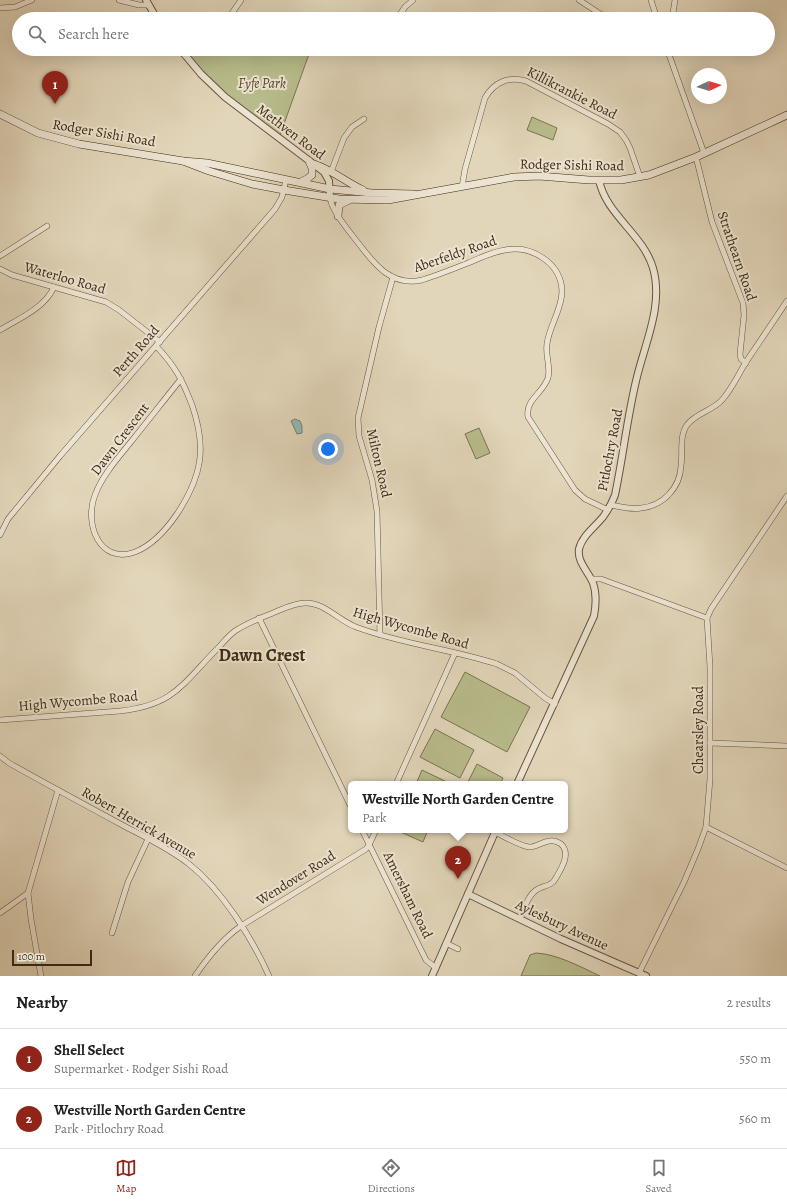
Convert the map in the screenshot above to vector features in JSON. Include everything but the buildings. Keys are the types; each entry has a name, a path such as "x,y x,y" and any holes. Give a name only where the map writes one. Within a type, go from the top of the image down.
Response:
{"main road":[{"name":"Rodger Sishi Road","path":"0,114 34,131 53,138 183,161 207,163 330,188 369,192 418,194"},
{"name":"Rodger Sishi Road","path":"183,161 209,171 252,184 330,198 383,201 514,177 539,176 621,180 640,177 659,172 696,157 787,115"},
{"path":"311,162 331,172 346,182 369,192"},
{"path":"301,182 310,178 313,174 311,162"},
{"path":"338,216 339,205 343,202 351,200"}],"street":[{"path":"0,8 15,7 32,0"},
{"path":"120,0 138,5 148,2 153,12"},
{"path":"233,12 241,0"},
{"path":"402,12 413,0"},
{"path":"579,0 597,12"},
{"path":"651,0 655,12"},
{"path":"673,12 675,0"},
{"name":"Methven Road","path":"185,56 225,97 326,174 330,188"},
{"path":"669,56 704,153"},
{"name":"Killikrankie Road","path":"462,187 465,169 480,112 488,93 496,85 511,79 526,81 614,127 626,140 640,177"},
{"path":"331,172 344,138 352,126 364,120"},
{"name":"Strathearn Road","path":"696,157 712,222 743,303 744,315 740,354 741,359 746,363"},
{"name":"Perth Road","path":"0,535 14,511 60,456 275,209 280,201 286,180"},
{"name":"Pitlochry Road","path":"518,781 594,616 596,597 591,579 580,559 579,549 585,538 609,508 616,489 636,381 653,316 657,292 650,260 640,242 606,199 599,180"},
{"path":"330,188 330,198"},
{"name":"Aberfeldy Road","path":"330,198 338,216 374,263 378,268 393,277 411,282 422,280 490,254 508,249 530,252 542,256 550,263 556,272 560,283 561,300 547,344 548,376 546,382 530,405 528,417 575,490 585,499 609,508 641,508 654,505 668,496 676,486 680,474 682,438 686,426 691,420 714,407 722,399 787,301"},
{"path":"0,256 47,226"},
{"name":"Waterloo Road","path":"0,269 12,275 98,299 113,306 160,342"},
{"name":"Milton Road","path":"380,635 377,511 372,480 359,436 358,418 379,327 393,277"},
{"path":"0,330 44,302 54,287"},
{"name":"Dawn Crescent","path":"156,346 173,364 182,379 197,420 200,432 200,454 195,479 185,501 166,529 160,535 152,542 134,552 125,554 114,553 103,546 96,536 91,521 94,496 102,480 117,460 182,379"},
{"path":"591,579 601,579 707,618 787,496"},
{"name":"High Wycombe Road","path":"0,720 124,710 139,708 160,702 171,696 182,687 234,632 259,618 295,605 312,603 322,607 350,625 380,635 490,661 509,669 555,704"},
{"path":"259,618 348,801"},
{"name":"Chearsley Road","path":"639,973 684,882 706,827 709,798 710,743 710,667 707,618"},
{"path":"397,781 455,653"},
{"path":"710,743 787,746"},
{"name":"Robert Herrick Avenue","path":"0,756 9,763 180,857 196,869 218,893 241,926 269,976"},
{"path":"41,976 28,893 58,790"},
{"path":"706,827 787,868"},
{"name":"Amersham Road","path":"363,833 426,960 436,968"},
{"name":"Wendover Road","path":"195,976 206,960 222,942 241,926 366,849 375,833"},
{"path":"432,976 494,833"},
{"path":"499,833 526,846 533,846 547,841 554,841 560,843 566,854 565,860 552,883 534,891 520,919"},
{"path":"112,933 128,882 148,839"},
{"path":"0,913 28,893"},
{"name":"Aylesbury Avenue","path":"468,894 561,939 646,976"},
{"path":"446,942 458,949"}],"green space":[{"name":"Fyfe Park","path":"186,56 308,56 279,138 229,100"},
{"path":"532,117 557,128 553,140 527,130"},
{"path":"479,428 490,453 476,459 465,434"},
{"path":"465,672 530,707 507,752 441,717"},
{"path":"435,729 474,750 460,778 420,757"},
{"path":"477,764 503,778 502,781 468,781"},
{"path":"422,770 445,781 417,781"},
{"path":"403,833 427,833 423,842"},
{"path":"536,953 560,958 600,976 521,976 530,955"}],"water":[{"path":"295,419 300,421 302,433 297,434 291,421"}],"place":[{"name":"Shell Select","path":"55,104"},
{"name":"Westville North Garden Centre","path":"458,879"}],"district":[{"name":"Dawn Crest","path":"262,655"}]}
